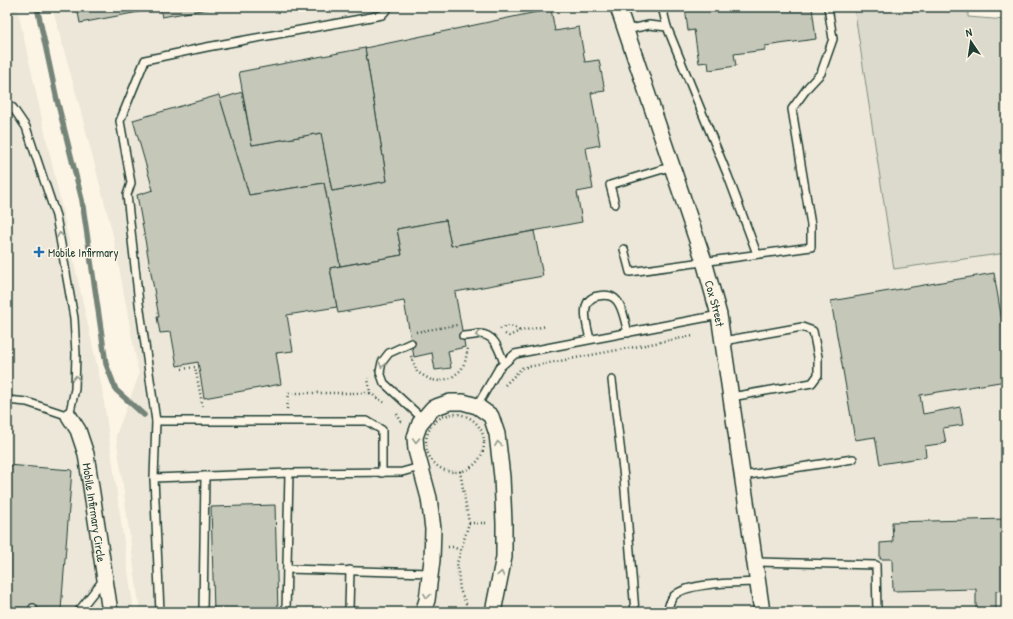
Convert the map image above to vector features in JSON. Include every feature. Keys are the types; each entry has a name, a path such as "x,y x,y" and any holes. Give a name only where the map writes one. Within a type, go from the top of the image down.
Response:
{"street":[{"name":"Cox Street","path":"618,7 673,166 704,261 719,315 762,612"},
{"path":"423,612 427,600 433,529 429,498 416,450 415,437 420,423 418,414 450,402 463,402 477,406 491,416 497,434 502,477 504,557 493,612"},
{"name":"Mobile Infirmary Circle","path":"69,416 78,430 86,454 110,612"}],"lane":[{"path":"160,612 154,478 156,421 139,303 126,195 131,183 120,122 146,60 207,47 382,15 389,7"},
{"path":"662,7 668,26 728,176 756,254"},
{"path":"624,249 630,272 811,247 811,225 792,109 808,87 821,73 833,39 828,7"},
{"path":"626,30 649,25 668,26"},
{"path":"7,104 13,108 26,127 56,216 74,318 76,354 75,389 69,416 27,402 7,400"},
{"path":"615,204 610,185 673,166"},
{"path":"590,339 585,309 588,301 596,296 604,295 614,298 622,308 628,332"},
{"path":"477,406 499,368 514,354 719,315"},
{"path":"723,341 802,327 813,331 818,357 818,375 812,383 731,397"},
{"path":"464,336 480,334 489,336 494,340 504,363"},
{"path":"410,344 389,353 382,362 380,372 384,383 418,414"},
{"path":"612,380 624,478 636,612"},
{"path":"156,421 367,421 382,430 382,473"},
{"path":"742,476 853,459"},
{"path":"154,478 289,473 382,473 402,472 420,467"},
{"path":"286,612 289,473"},
{"path":"203,612 205,476"},
{"path":"755,562 876,565 877,612"},
{"path":"287,569 430,573"},
{"path":"350,570 350,608 352,612"},
{"path":"78,612 105,577"},
{"path":"667,612 673,597 681,590 696,586 758,582"}],"path":[{"path":"464,323 464,336 468,348 465,362 461,370 451,378 439,381 431,380 417,372 412,362 410,344 406,334 464,323"},
{"path":"520,331 511,326 506,326 498,330 509,336 520,331 548,326"},
{"path":"504,387 522,368 693,336"},
{"path":"182,369 195,367 202,408 209,408"},
{"path":"368,372 370,393"},
{"path":"287,410 289,393 370,393 387,405"},
{"path":"396,413 402,423 418,414"},
{"path":"459,414 468,417 475,422 481,429 484,438 484,447 476,463 469,468 460,471 450,472 433,462 428,453 426,444 428,434 433,425 440,418 459,414"},
{"path":"460,471 469,523 457,563 460,590 467,612"},
{"path":"469,523 494,523"},
{"path":"441,547 454,547 460,550"}],"shaded area":[{"name":"Mobile Infirmary","path":"7,7 17,7 102,388 134,612 7,612"},
{"path":"52,7 853,7 894,269 1006,253 1006,612 140,612 116,435 139,375 113,235"},
{"path":"854,7 968,7 968,17 1006,20 1006,253 894,269"}],"building":[{"path":"77,7 219,7 162,17 160,8 80,23"},
{"path":"685,7 812,7 816,39 765,46 765,50 734,54 736,66 709,70 708,62 699,63 694,30 688,31"},
{"path":"551,9 555,31 579,27 585,62 599,60 605,91 591,93 600,145 586,148 593,189 577,192 582,222 451,246 446,220 397,229 402,255 340,266 324,183 249,195 220,99 242,92 252,145 321,133 332,191 387,181 365,48"},
{"path":"365,48 387,181 332,191 321,133 252,145 239,72"},
{"path":"219,95 249,195 324,183 340,266 330,268 337,307 287,315 293,351 276,353 281,384 204,398 198,362 177,366 171,332 160,333 157,317 159,317 137,195 153,190 133,120"},
{"path":"446,220 451,246 534,231 543,276 455,292 465,347 448,351 451,368 435,370 432,353 414,357 404,301 338,313 330,268 402,255 397,229"},
{"path":"994,273 1006,345 1006,381 920,395 923,414 960,407 963,425 943,428 946,443 925,446 926,457 880,464 875,437 855,440 831,301"},
{"path":"7,465 72,470 61,610 10,607 10,612 7,612"},
{"path":"275,505 278,612 214,612 211,507"},
{"path":"1006,519 1006,590 996,591 996,612 976,612 976,589 893,591 892,559 880,559 880,543 893,542 892,522"}],"waterway":[{"path":"37,7 57,100 82,200 106,364 116,390 144,415"}],"place":[{"name":"Mobile Infirmary","path":"39,252"}]}
